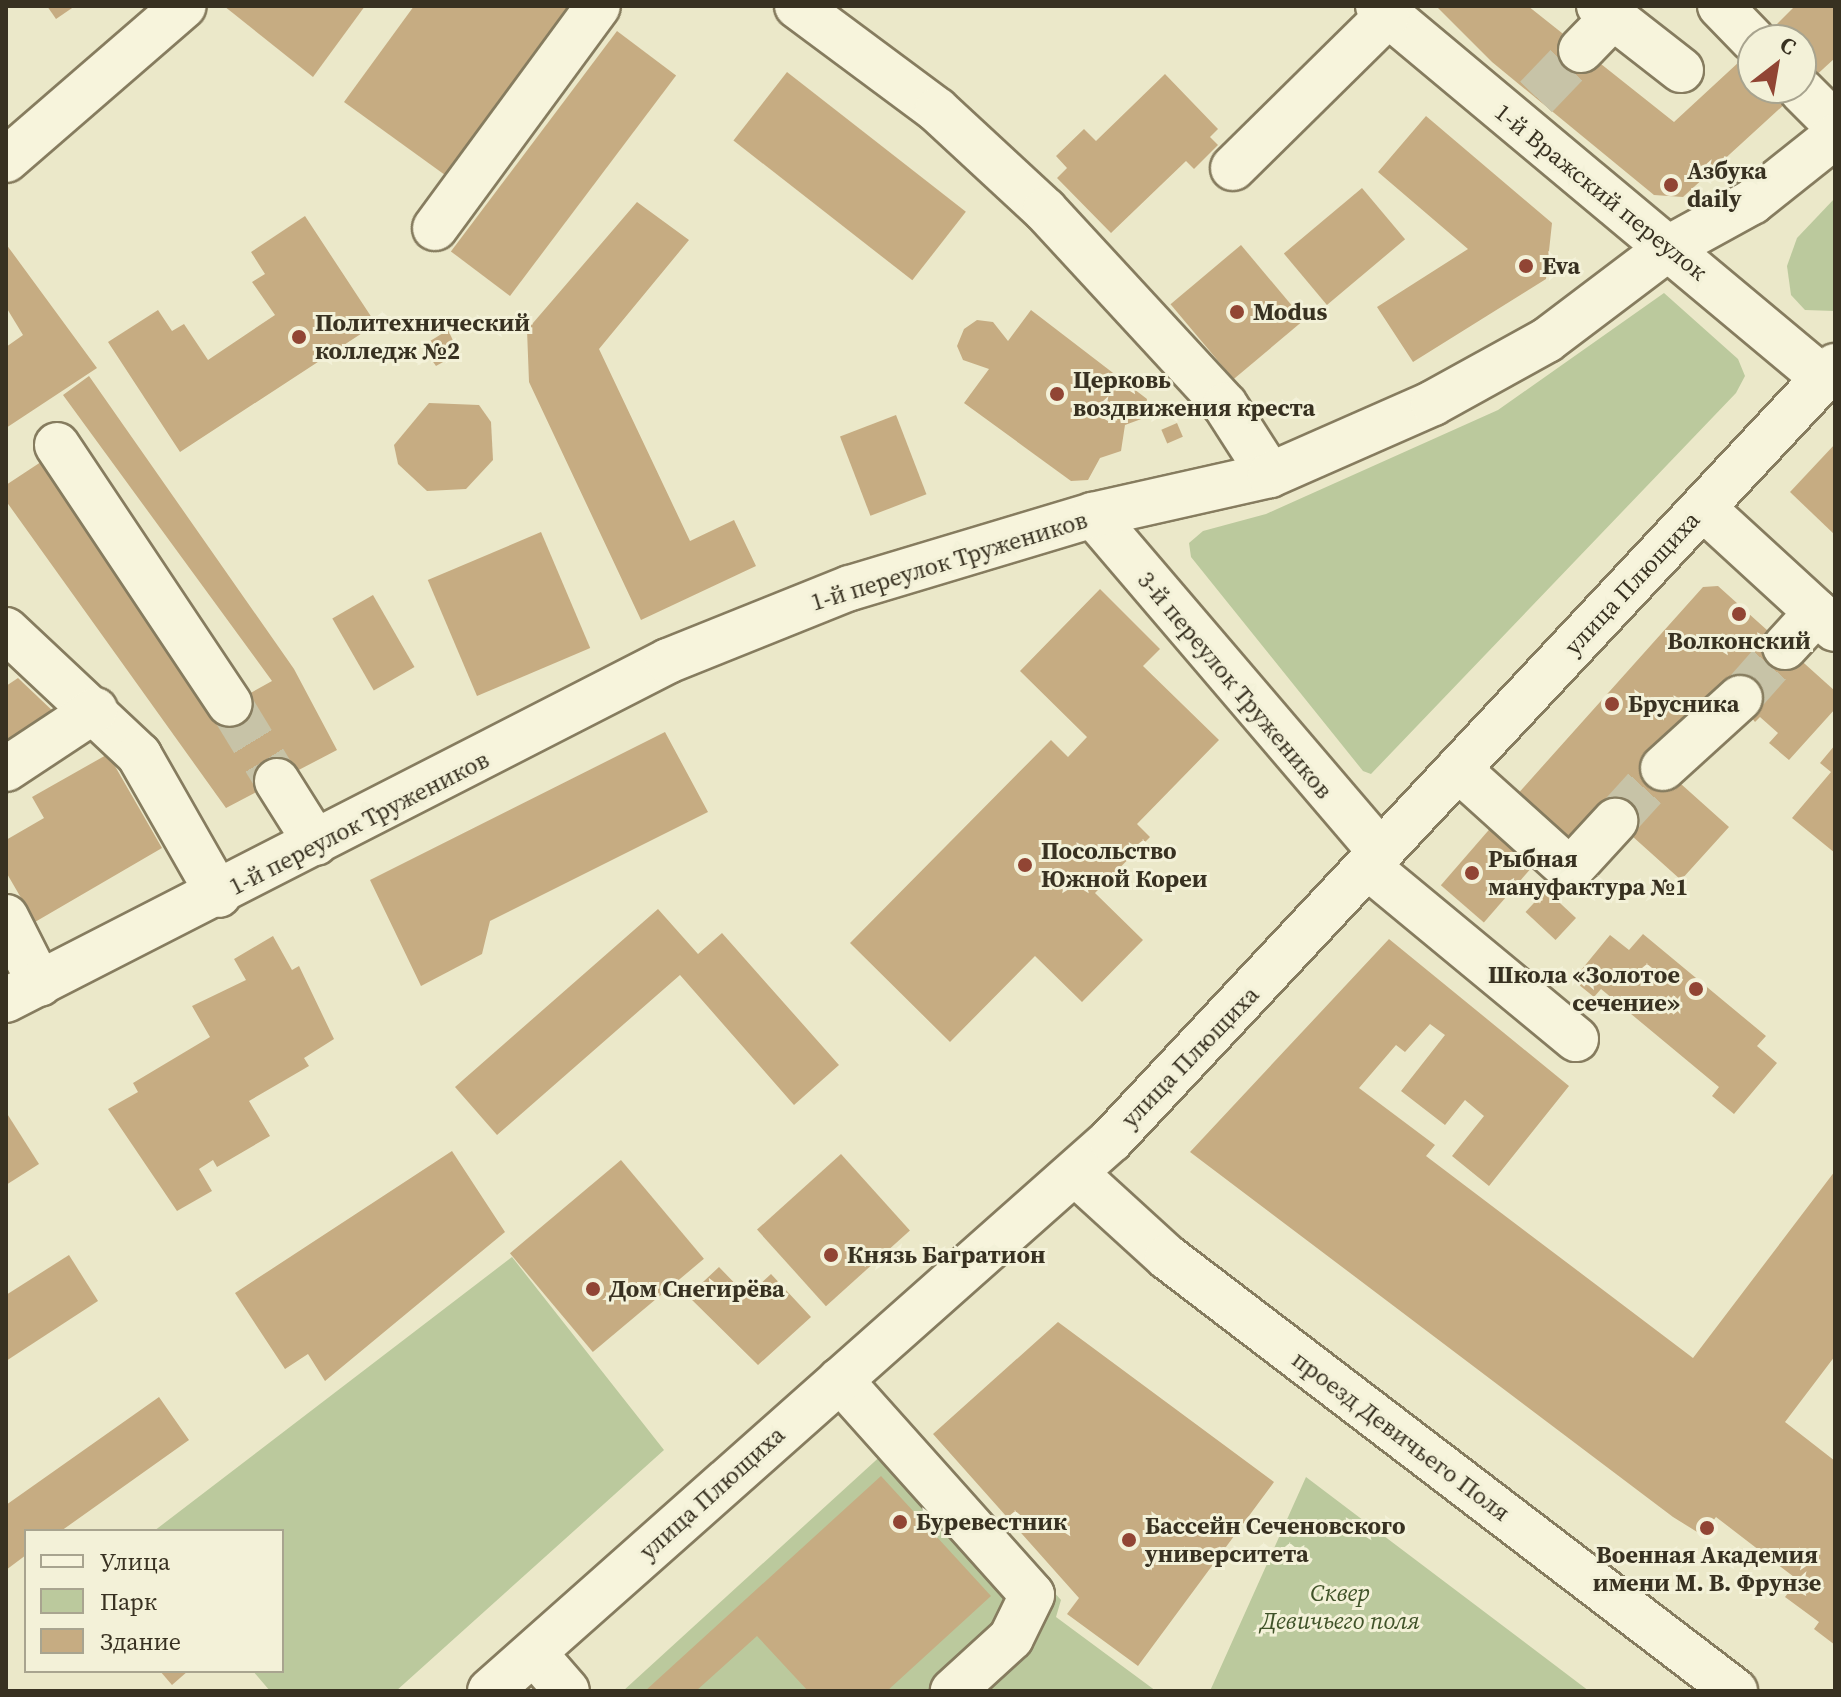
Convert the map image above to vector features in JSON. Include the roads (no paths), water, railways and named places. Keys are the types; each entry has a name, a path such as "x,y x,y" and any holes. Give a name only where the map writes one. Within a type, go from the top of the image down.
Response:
{"street":[{"path":"6,160 184,6"},
{"path":"435,228 598,6"},
{"path":"797,6 937,110 1045,210 1225,405 1270,475"},
{"path":"1720,6 1737,24"},
{"path":"1233,168 1383,11"},
{"name":"1-й Вражский переулок","path":"1383,11 1524,109 1670,247 1829,372"},
{"path":"1581,50 1606,11 1681,70"},
{"path":"1815,104 1835,124"},
{"name":"1-й переулок Тружеников","path":"23,992 219,895 668,661 850,588 1093,515 1270,475 1433,403 1547,340 1670,247 1752,202 1835,136"},
{"name":"улица Плющиха","path":"490,1691 1075,1173 1375,859 1829,372"},
{"path":"57,445 230,704"},
{"path":"1703,508 1826,621 1785,647"},
{"name":"3-й переулок Тружеников","path":"1093,515 1375,859 1576,1039"},
{"path":"6,630 95,710 152,774 219,895"},
{"path":"1663,768 1740,698"},
{"path":"6,769 44,733 95,710"},
{"path":"1458,769 1570,870 1615,821"},
{"path":"277,781 316,843"},
{"path":"6,917 23,992"},
{"name":"проезд Девичьего Поля","path":"1075,1173 1167,1257 1735,1691"},
{"path":"840,1380 1032,1595 1011,1638 953,1691"},
{"path":"534,1653 567,1691"}],"tunnel":[{"path":"1536,97 1581,50"},
{"path":"1740,698 1785,647"},
{"path":"230,704 277,781"},
{"path":"1615,821 1663,768"}],"place":[{"name":"Азбука daily","path":"1671,185"},
{"name":"Eva","path":"1526,266"},
{"name":"Modus","path":"1237,312"},
{"name":"Политехнический колледж №2","path":"299,337"},
{"name":"Церковь воздвижения креста","path":"1057,394"},
{"name":"Волконский","path":"1739,614"},
{"name":"Брусника","path":"1612,704"},
{"name":"Посольство Южной Кореи","path":"1025,865"},
{"name":"Рыбная мануфактура №1","path":"1472,873"},
{"name":"Школа «Золотое сечение»","path":"1696,989"},
{"name":"Князь Багратион","path":"831,1255"},
{"name":"Дом Снегирёва","path":"593,1289"},
{"name":"Буревестник","path":"900,1522"},
{"name":"Военная Академия имени М. В. Фрунзе","path":"1707,1528"},
{"name":"Бассейн Сеченовского университета","path":"1129,1540"}],"park label":[{"name":"Сквер Девичьего поля","path":"1340,1607"}]}
